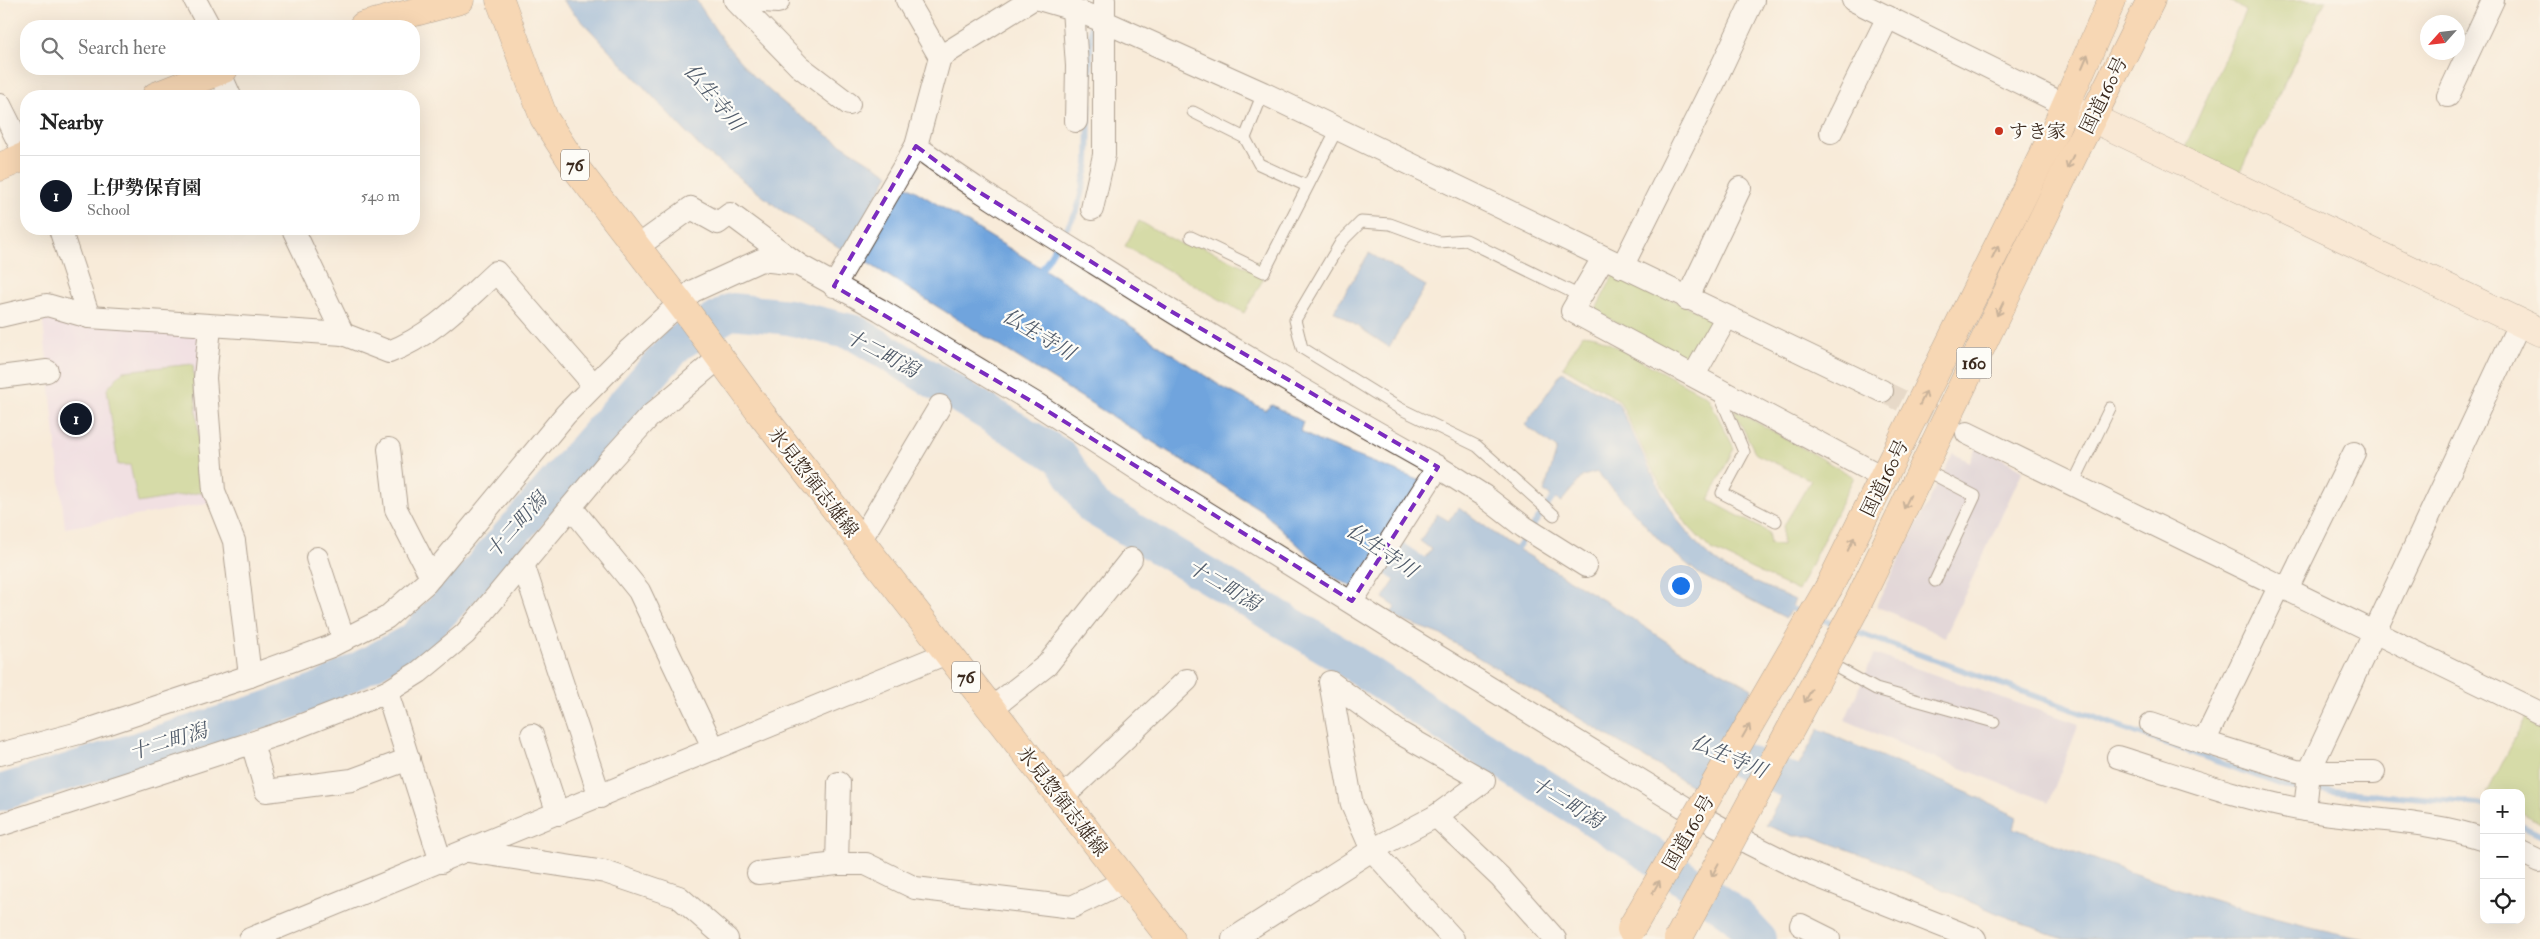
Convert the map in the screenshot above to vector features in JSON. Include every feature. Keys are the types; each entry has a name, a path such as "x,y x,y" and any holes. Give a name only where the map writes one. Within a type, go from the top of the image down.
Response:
{"main road":[{"path":"385,20 460,0"},
{"name":"氷見惣領志雄線","path":"500,0 544,118 578,171 860,541 1171,939"},
{"name":"国道160号","path":"1628,934 1829,587 2066,106 2112,0"},
{"name":"国道160号","path":"1678,939 1856,607 2151,0"},
{"path":"170,90 206,75"},
{"path":"0,167 20,159"}],"street":[{"path":"195,0 206,20"},
{"path":"735,0 799,66 849,104"},
{"path":"749,0 778,2"},
{"path":"907,0 940,57"},
{"path":"834,286 913,153 940,57 1031,0"},
{"path":"1042,0 1073,9 1103,10 1262,93 1882,392"},
{"path":"1753,0 1712,87 1612,263 1580,296 1572,311 1884,478"},
{"path":"1853,0 2066,106 2530,327 2375,632 2309,772 2305,810"},
{"path":"2448,96 2493,0"},
{"path":"1073,9 1077,66 1076,121"},
{"path":"1092,209 1104,155 1103,10"},
{"path":"1831,132 1888,17"},
{"path":"222,75 228,90"},
{"path":"0,106 20,144"},
{"path":"913,153 972,187 1169,310 1324,403 1438,467 1484,496 1524,528 1586,566"},
{"path":"1687,299 1740,188"},
{"path":"637,247 691,208 718,223 730,214 797,264 880,310 1038,405 1238,534 1352,601 1395,630 1676,802 1750,844 1804,871 1975,939"},
{"path":"62,235 90,317"},
{"path":"296,235 343,334"},
{"path":"0,754 79,732 250,676 329,648 386,618 431,577 566,414 594,385 683,307 693,291 760,260 797,264"},
{"path":"0,316 47,305 90,317 210,327 343,334 389,352 409,344 432,330 496,272 594,385"},
{"path":"1694,375 1726,318"},
{"path":"210,327 205,378 214,490 234,541 250,676"},
{"path":"0,825 252,743 387,692 419,672 465,634 650,416 717,355"},
{"path":"0,377 47,371"},
{"path":"860,541 940,406"},
{"path":"1967,433 2540,714"},
{"path":"389,449 396,509 431,577"},
{"path":"2204,742 2354,453"},
{"path":"1352,601 1438,467"},
{"path":"571,507 640,591 714,750"},
{"path":"317,558 344,640"},
{"path":"992,709 1047,665 1131,559"},
{"path":"523,564 600,797"},
{"path":"250,939 442,862 948,653"},
{"path":"1061,798 1187,680"},
{"path":"1234,939 1372,850 1436,816 1484,781 1400,734 1330,682 1352,805 1372,850 1453,939"},
{"path":"387,692 442,862"},
{"path":"2151,724 2296,771 2374,772"},
{"path":"532,735 558,814"},
{"path":"252,743 266,791 352,780 409,759"},
{"path":"2118,756 2254,800 2359,818 2423,823 2480,838"},
{"path":"837,864 838,783"},
{"path":"1436,816 1500,877 1555,939"},
{"path":"468,851 605,872 679,897 727,939"},
{"path":"2525,854 2540,861"},
{"path":"758,873 837,864 866,864 915,888 1072,907 1125,880"},
{"path":"1801,925 1829,939"}],"lane":[{"path":"1245,138 1262,93"},
{"path":"1193,112 1245,138 1259,164 1308,186"},
{"path":"1191,237 1264,272 1337,129"},
{"path":"1554,515 1477,446 1399,408 1302,348 1296,320 1341,242 1361,222 1390,224 1439,242 1466,240 1580,296"},
{"path":"1716,387 1744,452 1722,492 1776,521"},
{"path":"2073,484 2110,408"},
{"path":"1923,469 1975,496 1935,581"},
{"path":"1827,662 1876,689 1994,722"}],"highlighted area":[{"path":"916,146 971,187 1169,310 1438,467 1352,601 1038,405 834,286"}],"shaded area":[{"path":"42,313 200,333 211,503 65,528"},
{"path":"1978,445 2023,470 1945,637 1876,606 1953,453 1969,462"},
{"path":"1874,654 2079,724 2049,802 1919,752 1845,720"}],"green space":[{"path":"2228,0 2326,0 2238,175 2184,150 2245,11"},
{"path":"1139,221 1183,245 1186,239 1252,270 1256,261 1269,269 1244,313 1125,246"},
{"path":"1615,272 1713,319 1692,363 1595,311"},
{"path":"1583,334 1596,336 1708,397 1734,448 1709,500 1768,532 1770,544 1782,546 1783,527 1811,480 1756,454 1733,409 1854,477 1798,591 1710,549 1688,526 1655,475 1619,400 1563,367"},
{"path":"193,364 203,492 138,503 130,465 118,465 107,389 123,371"},
{"path":"2527,715 2540,721 2540,823 2525,815 2525,789 2489,789"}],"water":[{"path":"562,0 696,0 728,47 767,89 826,134 889,174 846,252 778,208 702,149"},
{"path":"904,184 1071,286 1222,387 1265,410 1272,405 1303,422 1300,431 1318,441 1421,481 1353,587 1330,575 1261,510 860,258"},
{"path":"1369,253 1426,286 1389,347 1334,311"},
{"path":"1562,372 1618,403 1662,494 1679,522 1703,551 1728,570 1795,600 1786,618 1699,574 1662,543 1597,472 1583,476 1561,502 1544,492 1557,449 1525,425"},
{"path":"1459,507 1506,542 1610,604 1676,648 1752,688 1695,788 1441,635 1399,619 1391,613 1396,607 1383,598 1402,570 1412,576 1431,549 1420,541 1437,514 1449,521"},
{"path":"1819,729 1993,805 2017,817 2014,828 2057,845 2187,892 2275,918 2365,939 2063,939 1999,914 1879,861 1811,836 1793,836 1766,825"}],"waterway":[{"path":"1038,276 1077,211 1088,164 1091,21"},
{"name":"十二町潟","path":"0,793 265,710 323,689 414,640 469,582 678,343 732,311 789,317 855,333 1061,457 1093,507 1336,652 1449,727 1650,854 1737,916 1758,939"},
{"path":"1512,555 1557,492"},
{"name":"仏生寺川","path":"1351,530 1456,600"},
{"path":"1783,606 1806,614"},
{"path":"1818,618 1839,626"},
{"path":"1851,630 2288,787 2480,804"},
{"name":"仏生寺川","path":"1670,731 1835,800"},
{"path":"2525,827 2540,834"}],"tunnel":[{"path":"1882,391 1959,429"}],"place":[{"name":"すき家","path":"1999,131"},
{"name":"上伊勢保育園","path":"76,419"}]}
